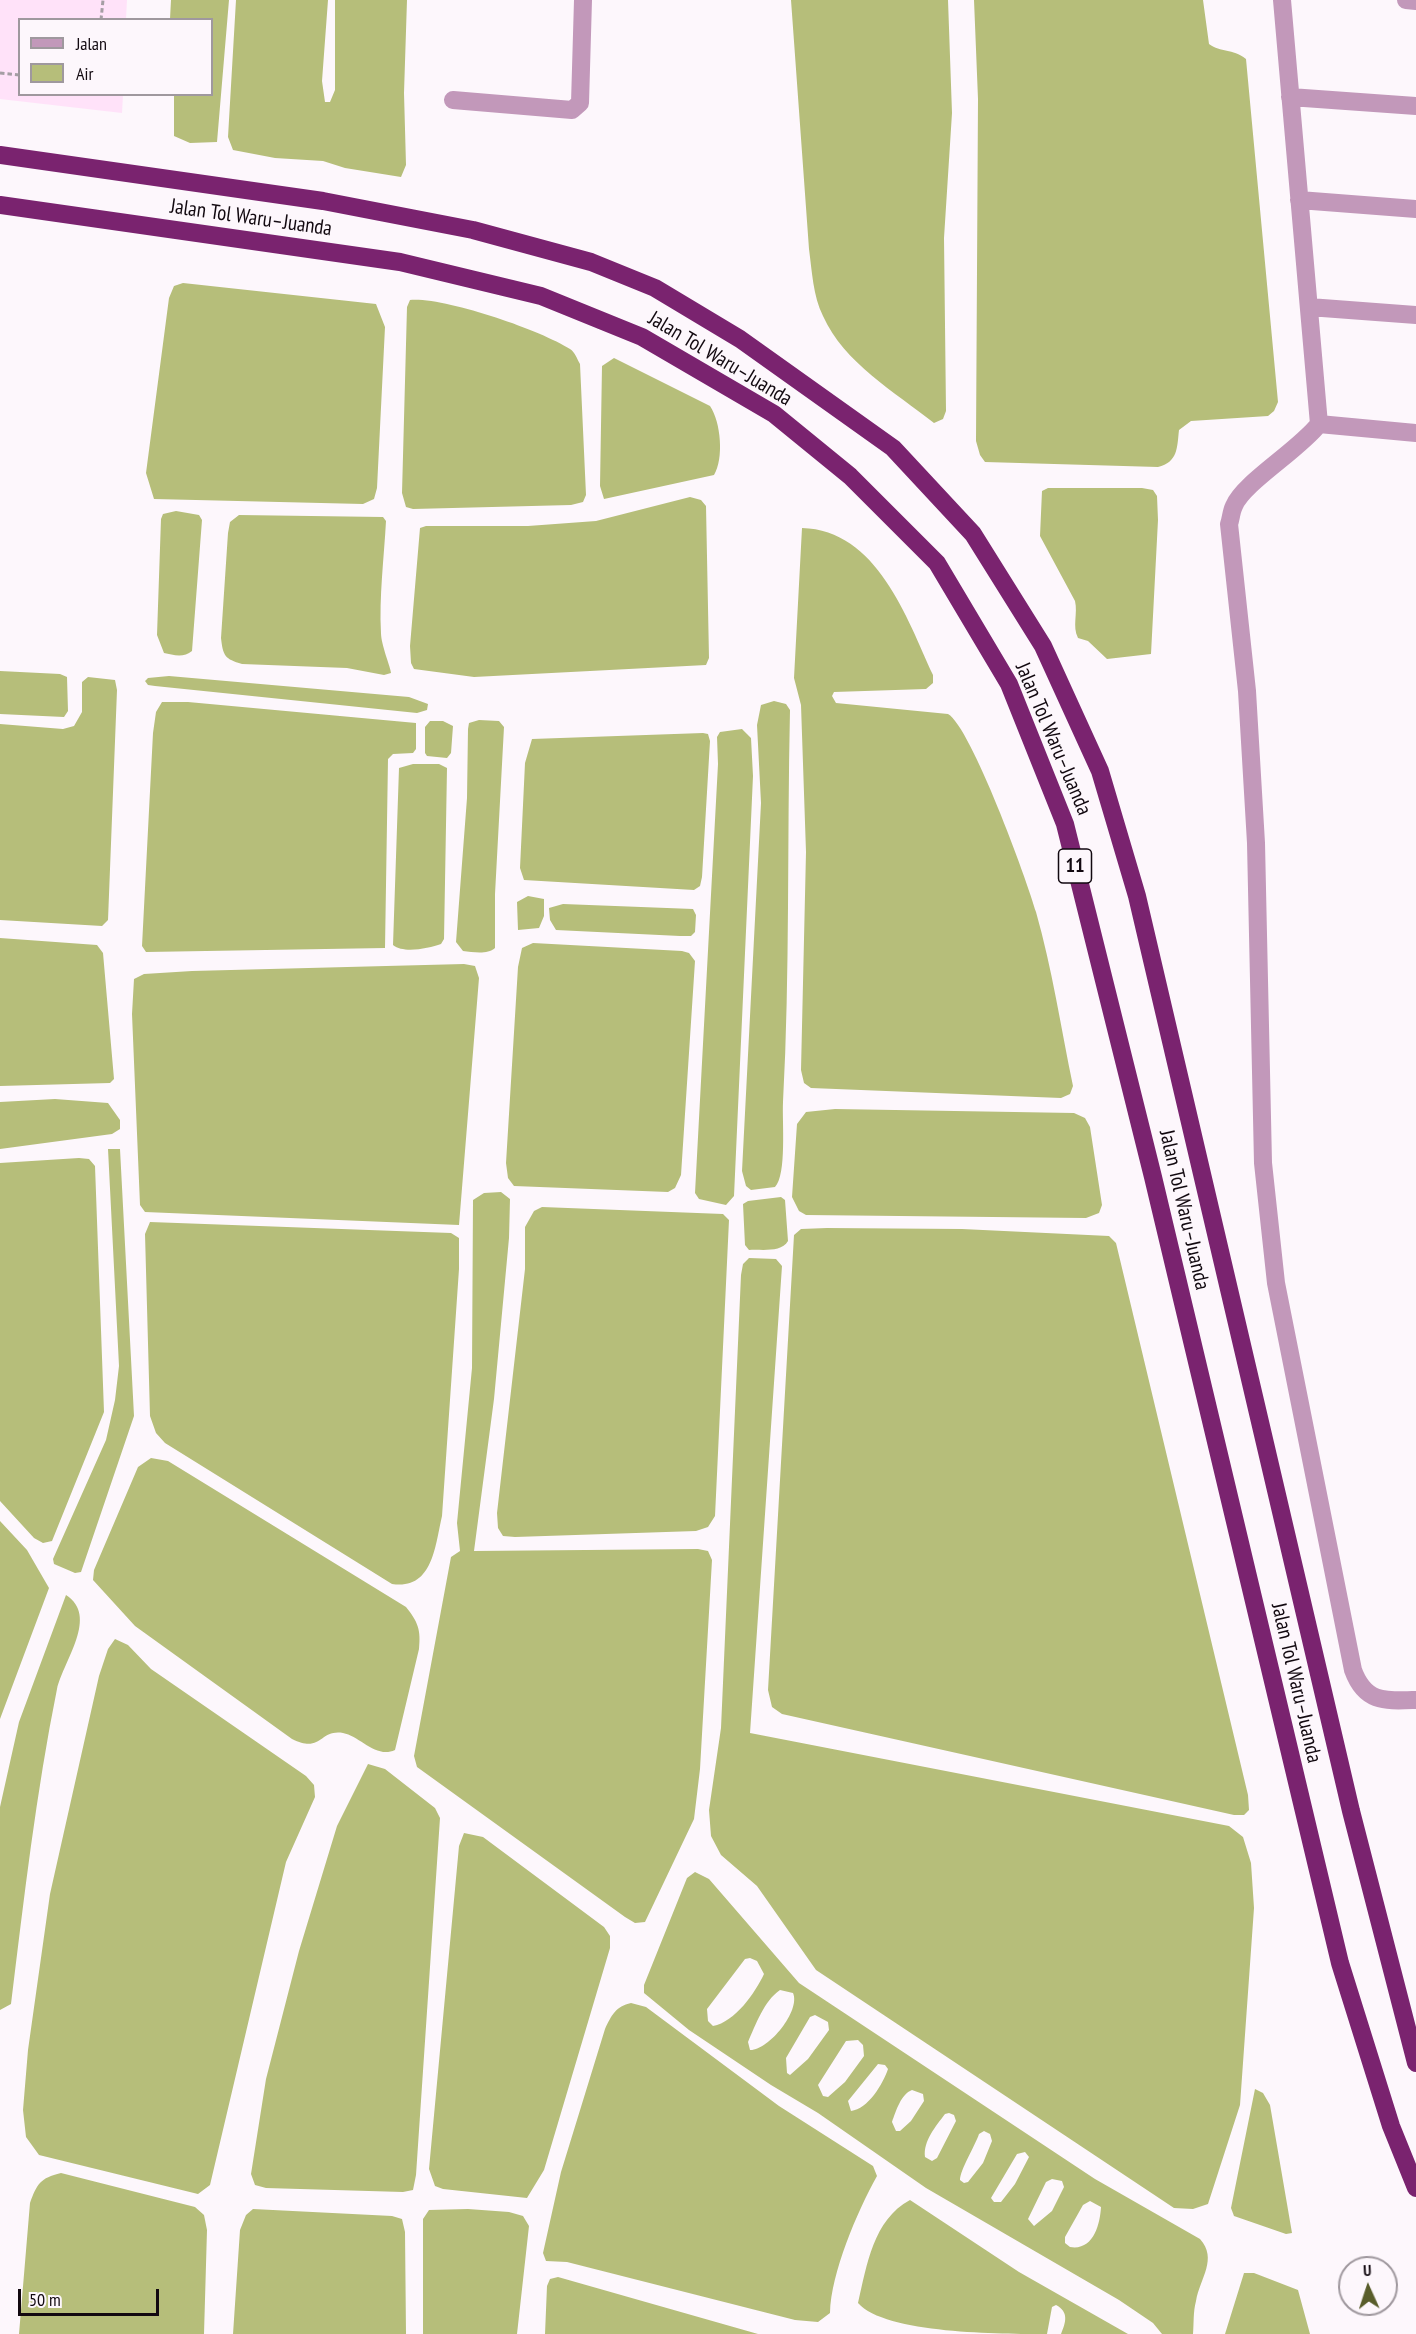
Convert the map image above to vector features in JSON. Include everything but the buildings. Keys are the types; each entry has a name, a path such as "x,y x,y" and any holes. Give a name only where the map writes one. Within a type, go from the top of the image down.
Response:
{"highway":[{"name":"Jalan Tol Waru–Juanda","path":"0,155 334,203 473,230 591,262 655,288 740,339 811,387 893,448 973,534 1042,646 1100,771 1134,884 1351,1811 1416,2063"},
{"name":"Jalan Tol Waru–Juanda","path":"0,205 400,262 541,296 642,337 774,414 850,476 937,563 1009,684 1065,824 1154,1177 1340,1963 1390,2126 1416,2188"}],"street":[{"path":"453,100 572,110 577,108 580,103 583,0"},
{"path":"1282,0 1319,424 1293,452 1246,488 1234,504 1229,525 1247,691 1256,831 1263,1163 1276,1283 1353,1670 1363,1688 1384,1701 1416,1700"},
{"path":"1406,0 1416,1"},
{"path":"1290,98 1416,106"},
{"path":"1299,200 1416,208"},
{"path":"1309,307 1416,315"},
{"path":"1319,424 1416,433"}],"path":[{"path":"101,18 103,0"},
{"path":"0,73 18,75"}],"shaded area":[{"path":"0,0 127,0 126,18 18,18 18,96 123,96 122,113 0,99"}],"water":[{"path":"171,0 229,0 217,142 190,143 174,136 174,96 213,96 213,18 170,18"},
{"path":"236,0 328,0 322,81 325,102 330,102 335,90 335,0 407,0 404,93 406,165 401,177 345,168 323,161 275,158 233,150 228,137"},
{"path":"791,0 948,0 952,113 944,238 946,411 943,419 934,423 857,362 832,333 817,300 809,249"},
{"path":"974,0 1203,0 1209,44 1218,49 1236,53 1246,59 1278,402 1274,411 1268,416 1191,421 1179,430 1177,448 1173,458 1165,465 1158,467 985,462 980,455 976,441 978,99"},
{"path":"183,283 376,304 385,327 377,488 374,499 363,504 154,499 146,473 169,298 174,286"},
{"path":"410,300 426,300 492,316 556,341 573,352 580,364 586,495 583,502 571,505 413,509 406,507 402,493 407,307"},
{"path":"614,358 710,406 717,421 720,440 719,460 714,475 604,499 600,486 602,366"},
{"path":"1048,488 1142,488 1153,490 1157,496 1158,520 1151,654 1107,659 1088,641 1078,638 1075,629 1075,601 1040,536 1042,491"},
{"path":"690,497 701,500 706,506 709,658 706,665 474,677 414,669 411,663 410,646 420,528 426,526 528,526 596,521"},
{"path":"176,511 199,515 202,520 192,651 186,655 164,653 157,635 161,519 163,514"},
{"path":"239,515 383,517 386,521 381,591 381,633 391,673 384,675 347,668 242,664 226,656 221,638 228,533 230,522"},
{"path":"802,528 828,533 850,544 870,560 900,604 933,675 933,683 926,689 834,692 832,696 836,703 948,714 958,725 984,774 1022,869 1042,933 1073,1086 1070,1094 1061,1098 811,1088 804,1083 801,1070 806,852 801,705 794,678"},
{"path":"0,671 60,674 67,677 68,711 64,717 0,714"},
{"path":"169,676 409,697 428,704 427,710 417,713 155,686 148,685 145,681 148,678"},
{"path":"88,677 115,680 117,690 108,920 102,926 0,920 0,724 63,729 74,726 82,712 82,682"},
{"path":"774,701 786,704 790,710 788,955 783,1160 779,1181 775,1187 751,1190 746,1186 742,1171 761,803 757,725 761,705"},
{"path":"162,702 188,702 416,723 416,749 413,753 393,754 388,759 385,948 146,952 142,946 153,733 156,712"},
{"path":"479,720 499,721 504,727 495,894 495,948 488,952 463,951 456,942 467,798 468,729 469,723"},
{"path":"430,721 443,721 453,726 451,753 447,758 427,756 425,753 425,727"},
{"path":"742,729 751,738 753,776 734,1196 726,1205 699,1199 695,1193 718,764 717,737 720,732"},
{"path":"708,734 710,741 700,886 694,890 524,880 520,868 525,763 532,739"},
{"path":"413,764 439,764 447,768 444,939 441,944 410,950 393,945 399,768"},
{"path":"528,896 544,899 544,916 539,928 518,930 517,902"},
{"path":"563,904 693,909 696,915 695,932 691,936 680,936 556,930 550,920 549,908"},
{"path":"0,938 97,945 103,953 114,1079 110,1083 0,1086"},
{"path":"533,943 682,951 689,953 695,961 681,1175 675,1188 668,1192 514,1186 508,1178 506,1163 518,967 522,948"},
{"path":"464,964 475,966 479,978 459,1225 145,1212 140,1205 132,1014 134,979 144,974 192,971"},
{"path":"55,1099 108,1103 120,1120 120,1129 112,1134 0,1149 0,1102"},
{"path":"835,1109 1074,1113 1085,1118 1090,1127 1102,1205 1099,1213 1086,1218 806,1215 799,1211 792,1197 797,1124 806,1112"},
{"path":"108,1149 120,1149 134,1416 81,1572 75,1573 54,1564 53,1559 106,1440 115,1400 119,1366"},
{"path":"89,1159 95,1166 104,1412 52,1541 43,1543 34,1538 0,1501 0,1163"},
{"path":"501,1192 510,1199 509,1238 494,1399 474,1551 698,1549 708,1551 712,1560 700,1769 694,1819 645,1922 635,1923 625,1917 417,1767 414,1756 451,1557 460,1551 457,1523 472,1368 473,1200 484,1193"},
{"path":"781,1197 785,1200 788,1241 776,1249 749,1250 745,1245 743,1204 748,1201"},
{"path":"542,1207 723,1214 729,1220 715,1516 708,1527 696,1531 515,1537 503,1536 498,1528 497,1513 525,1269 525,1227 534,1211"},
{"path":"150,1222 451,1233 459,1238 459,1269 442,1516 430,1564 416,1580 406,1584 392,1584 165,1443 156,1433 150,1416 145,1234"},
{"path":"801,1229 962,1229 1109,1236 1116,1243 1248,1795 1249,1810 1244,1815 1234,1815 782,1714 772,1707 768,1690 794,1235"},
{"path":"749,1258 776,1259 782,1266 750,1733 1229,1826 1243,1837 1251,1863 1254,1908 1240,2105 1208,2204 1193,2209 1174,2208 816,1970 757,1886 721,1855 711,1836 709,1810 721,1728 741,1275 743,1264"},
{"path":"151,1458 168,1461 406,1607 418,1626 420,1637 395,1750 381,1752 343,1733 329,1734 309,1744 292,1739 135,1626 93,1580 94,1570 138,1467"},
{"path":"0,1521 27,1550 49,1588 0,1719"},
{"path":"66,1595 75,1604 80,1614 80,1626 57,1689 31,1846 11,2004 0,2010 0,1807 19,1722"},
{"path":"115,1639 128,1645 151,1669 306,1776 314,1785 315,1797 286,1862 210,2185 198,2194 39,2155 26,2137 23,2110 28,2050 50,1894 99,1676 108,1649"},
{"path":"368,1764 385,1769 435,1808 440,1818 416,2175 413,2190 403,2192 266,2188 255,2185 251,2174 266,2079 299,1951 337,1826"},
{"path":"464,1833 483,1837 604,1927 610,1936 610,1948 544,2170 527,2198 443,2189 435,2186 429,2169 459,1846"},
{"path":"695,1872 709,1879 799,1983 1095,2179 1200,2239 1208,2254 1208,2261 1195,2305 1193,2334 1162,2334 1153,2323 1119,2300 926,2188 818,2113 771,2085 689,2030 644,1993 644,1985 687,1878","holes":["750,1958 757,1961 764,1974 750,1998 736,2013 713,2026 708,2021 707,2009 745,1959","780,1990 793,1993 792,2010 774,2037 757,2049 750,2050 748,2042 769,2000","815,2015 828,2022 829,2030 808,2059 790,2075 787,2073 786,2058 810,2017","858,2040 863,2045 864,2056 845,2082 828,2097 823,2096 818,2085 846,2041","878,2064 885,2065 888,2069 879,2088 869,2101 851,2111 848,2101","912,2090 923,2094 924,2101 911,2121 900,2131 896,2131 892,2122 899,2103","945,2114 954,2115 956,2121 937,2158 932,2161 925,2157 926,2145","984,2131 990,2134 992,2141 983,2163 968,2182 964,2183 960,2180 979,2134","1025,2152 1029,2157 1015,2184 1001,2202 994,2202 991,2198 1017,2154","1052,2179 1062,2181 1064,2187 1052,2211 1034,2226 1028,2219 1046,2182","1090,2201 1101,2207 1097,2229 1090,2241 1078,2247 1070,2247 1065,2243 1065,2237 1083,2205"]},
{"path":"631,2003 646,2007 779,2106 873,2166 877,2176 846,2243 831,2297 830,2313 818,2322 795,2320 567,2262 546,2261 543,2253 561,2172 605,2029 609,2020 621,2006"},
{"path":"1255,2089 1263,2093 1270,2105 1292,2233 1286,2234 1234,2216 1231,2208"},
{"path":"61,2173 195,2207 204,2215 207,2230 204,2334 19,2334 30,2203 40,2183 48,2177"},
{"path":"910,2200 1019,2272 1128,2334 1061,2334 1065,2314 1056,2305 1052,2307 1047,2334 946,2330 893,2321 872,2313 858,2303 869,2259 880,2231 888,2219"},
{"path":"253,2209 392,2216 402,2219 405,2232 406,2334 233,2334 240,2230 246,2215"},
{"path":"468,2209 509,2212 523,2216 529,2226 517,2334 423,2334 423,2219 429,2210"},
{"path":"1244,2273 1254,2273 1298,2290 1310,2334 1225,2334"},
{"path":"558,2277 758,2334 545,2334 547,2286 550,2279"}]}
